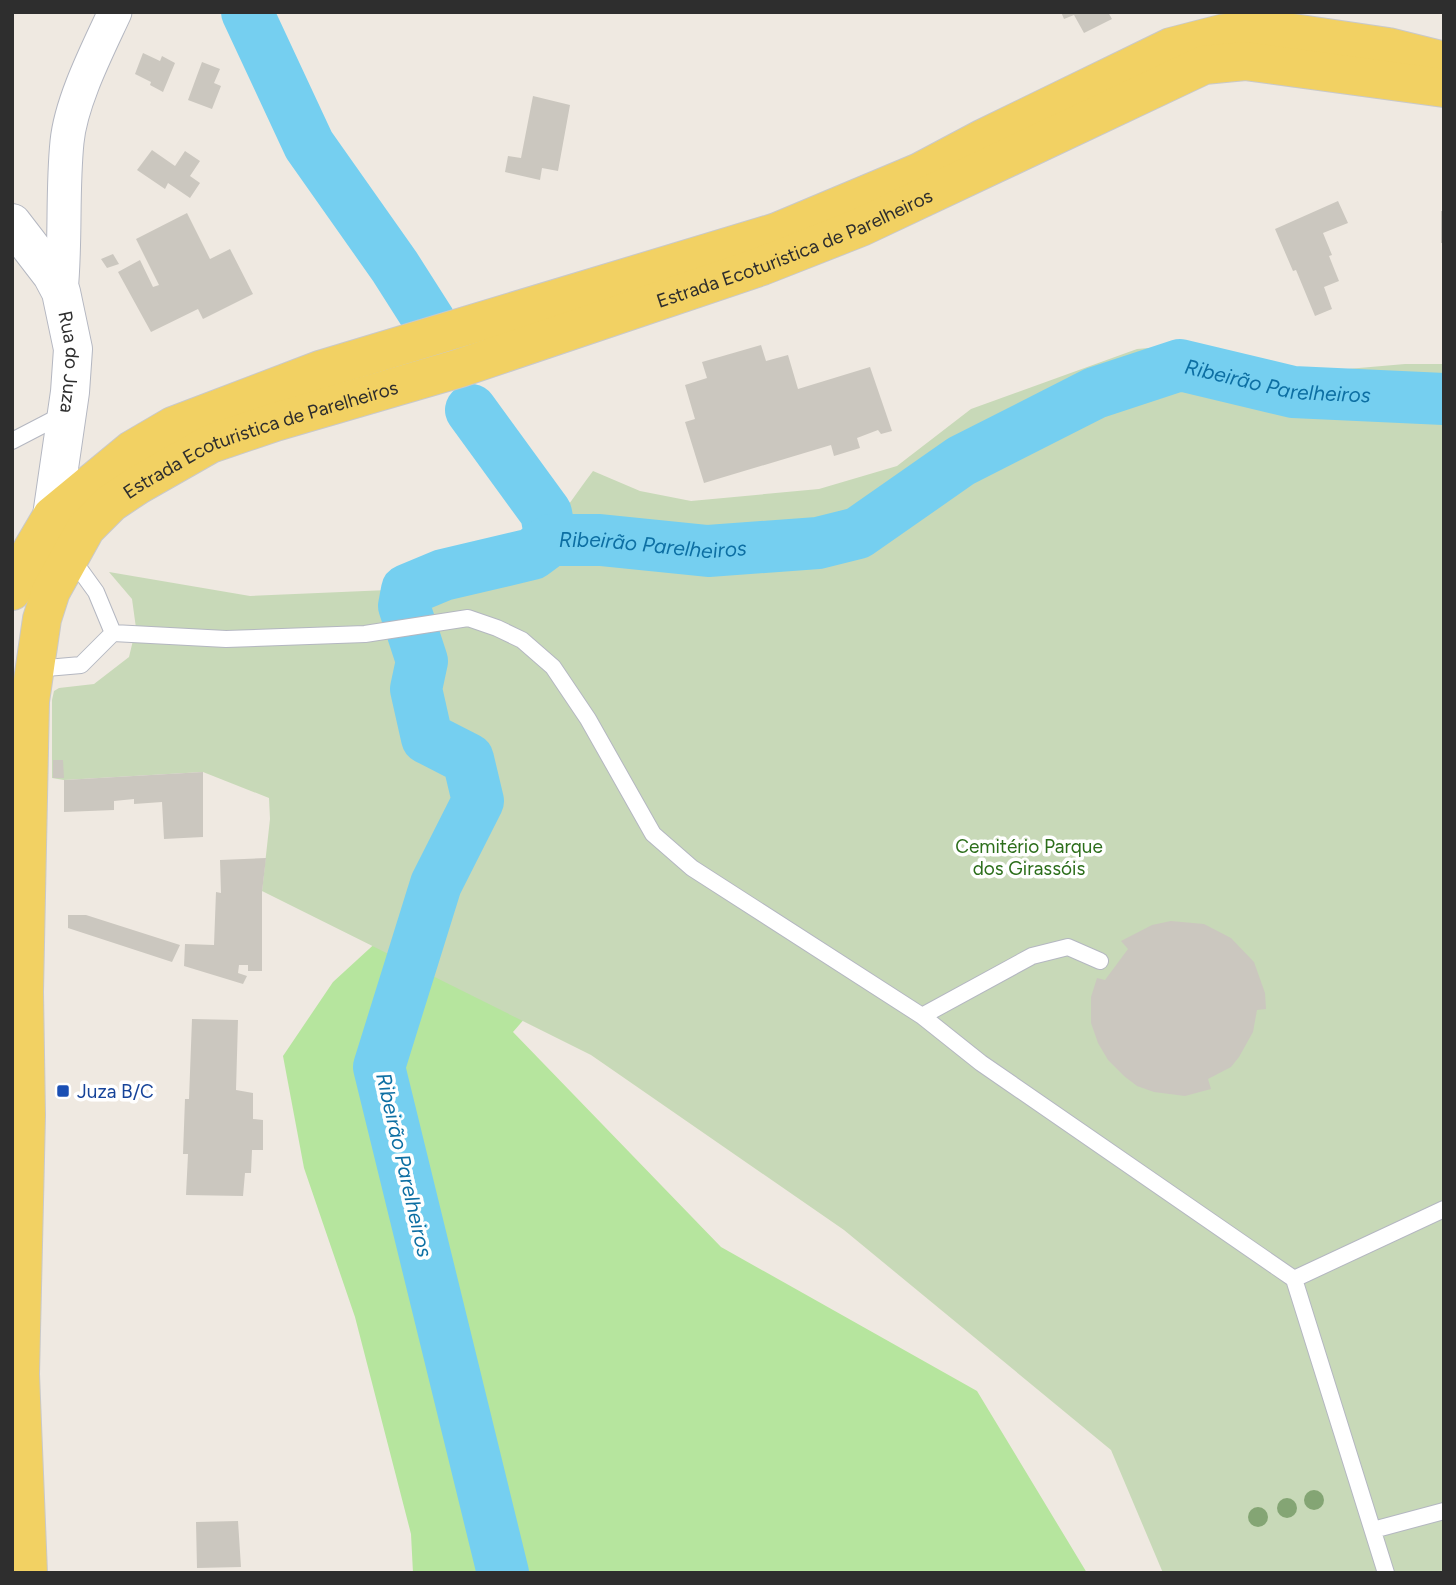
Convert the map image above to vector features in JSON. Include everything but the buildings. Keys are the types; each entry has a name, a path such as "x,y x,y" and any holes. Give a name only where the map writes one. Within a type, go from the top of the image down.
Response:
{"main road":[{"name":"Estrada Ecoturistica de Parelheiros","path":"12,591 52,516 132,450 173,426 320,370 777,232 920,173 984,138 1171,47 1225,33 1293,33 1388,47 1444,61"},
{"name":"Estrada Ecoturistica de Parelheiros","path":"28,1573 20,1374 26,1115 24,992 30,701 23,668 48,600 69,555 86,528 110,503 210,444 275,422 460,368 774,261 862,227 1204,65 1245,61 1444,88"},
{"path":"52,516 69,555"}],"street":[{"path":"61,292 65,250 67,140 79,97 115,12"},
{"name":"Rua do Juza","path":"12,223 52,275 61,292 73,349 52,516"}],"lane":[{"path":"12,441 66,413"},
{"path":"69,555 96,592 113,633"},
{"path":"23,668 81,665 113,633 226,639 365,634 468,618 522,640 553,667 588,719 653,834 692,868 922,1016 981,1063 1294,1279 1386,1573"},
{"path":"922,1016 1032,956 1068,947 1100,961"},
{"path":"1294,1279 1444,1209"},
{"path":"1373,1530 1444,1511"}],"green space":[{"name":"Cemitério Parque dos Girassóis","path":"1195,344 1266,376 1405,364 1444,364 1444,1573 1163,1573 1111,1450 844,1230 591,1055 262,891 270,819 269,798 203,772 64,780 52,778 54,691 94,684 129,657 136,628 132,599 109,572 250,596 388,590 426,562 501,549 538,534 561,514 593,471 640,491 691,501 819,489 897,466 971,409 1137,349"},
{"path":"614,916 513,1032 721,1247 977,1391 1087,1573 413,1573 411,1534 355,1317 304,1168 283,1056 333,982 393,927"}],"waterway":[{"path":"247,12 309,145 395,267 430,322"},
{"name":"Ribeirão Parelheiros","path":"503,1573 379,1067 436,884 478,801 468,759 427,738 416,689 422,661 404,606 407,590 443,575 532,554 551,540 600,540 708,551 818,543 858,533 961,461 1095,393 1180,365 1293,392 1444,399"},
{"path":"471,410 546,513 551,540"}],"place":[{"name":"Juza B/C","path":"63,1091"}]}
